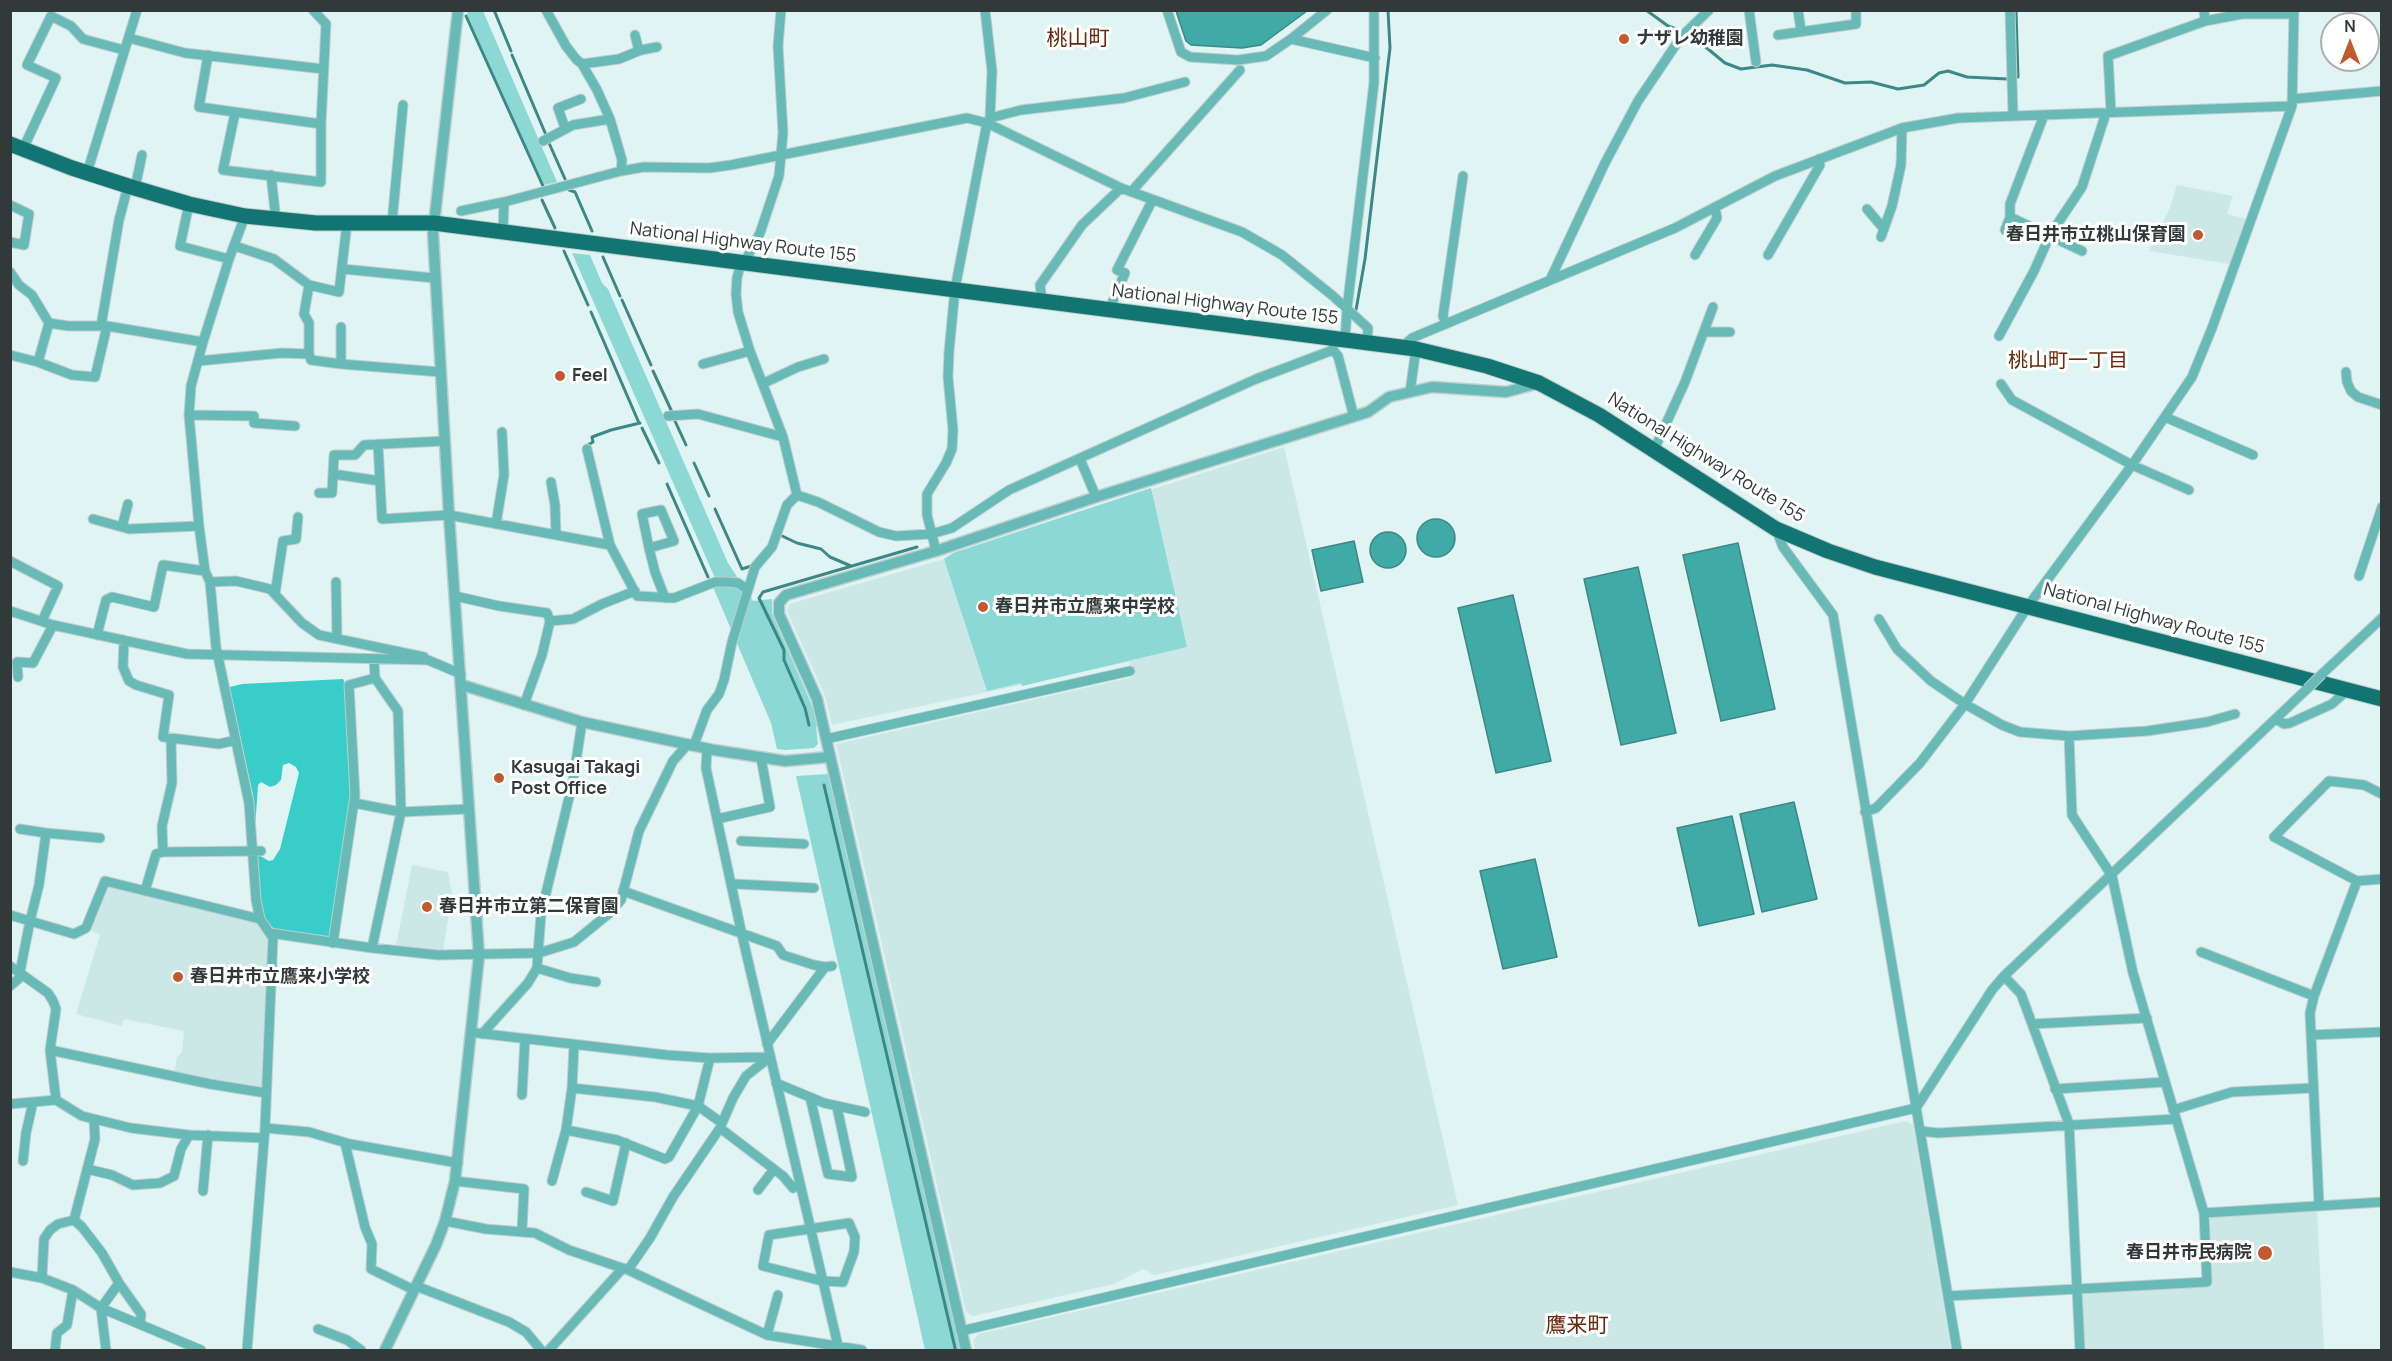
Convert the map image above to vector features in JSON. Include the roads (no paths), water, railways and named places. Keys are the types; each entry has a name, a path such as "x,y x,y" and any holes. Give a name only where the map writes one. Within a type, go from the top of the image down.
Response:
{"highway":[{"name":"National Highway Route 155","path":"17,147 131,187 189,204 245,216 346,224 434,223 1041,300 1337,343 1367,342 1409,348 1487,366 1539,383 1599,415 1776,529 1828,551 1875,567 2382,699"}],"street":[{"path":"87,173 137,10"},
{"path":"235,114 223,170 321,182 321,124 326,24 313,10"},
{"path":"385,1350 445,1221 455,1181 477,1033 478,956 470,809 434,278 434,223 458,10"},
{"path":"546,10 566,46 576,60 582,64 610,119 622,160 621,171"},
{"path":"781,10 778,46 783,133 779,176 760,233 742,262 736,278 736,294 738,312 750,351 783,437 796,495"},
{"path":"936,551 927,515 927,494 952,449 953,430 948,377 955,289 989,121 992,71 985,10"},
{"path":"1167,10 1181,52 1190,57 1238,60 1266,56 1327,10"},
{"path":"1354,417 1338,356 1337,343 1347,309 1374,83 1374,10"},
{"path":"1550,280 1605,163 1638,101 1681,37 1710,10"},
{"path":"1749,10 1756,62"},
{"path":"1798,10 1802,31"},
{"path":"1778,35 1856,24 1856,10"},
{"path":"2010,10 2013,115"},
{"path":"2204,10 2205,21"},
{"path":"1865,813 1876,808 1920,763 1965,704 2028,606 2132,465 2192,377 2212,328 2292,103 2294,12 2242,14 2205,21 2108,56 2109,113 2082,187 2050,235 2034,271 1999,336"},
{"path":"17,147 56,78 27,65 46,13 71,26 83,39 124,50"},
{"path":"635,35 639,51"},
{"path":"129,38 185,53 323,69"},
{"path":"1291,39 1375,58"},
{"path":"582,64 619,59 657,47"},
{"path":"208,55 200,107 235,114 321,124"},
{"path":"1041,300 1040,285 1082,225 1126,190 1240,70"},
{"path":"989,121 1021,110 1124,98 1185,82"},
{"path":"1410,392 1409,348 1412,338 1675,228 1775,176 1902,128 1958,118 2292,103 2382,91"},
{"path":"565,128 558,108 581,99"},
{"path":"392,223 403,105"},
{"path":"2005,230 2010,217 2010,204 2044,115"},
{"path":"461,211 644,167 709,168 967,118 989,121 1126,190 1242,232 1282,255 1368,328 1367,342"},
{"path":"543,141 561,133 565,128 610,119"},
{"path":"1867,209 1882,233 1892,206 1901,165 1902,128"},
{"path":"10,355 38,362 72,375 95,377 119,220 142,155"},
{"path":"1768,255 1820,165 1819,159"},
{"path":"271,175 276,220"},
{"path":"1446,324 1443,316 1462,176"},
{"path":"1110,310 1125,273 1117,270 1152,201"},
{"path":"503,232 504,202"},
{"path":"189,204 180,246 229,259"},
{"path":"10,205 29,214 24,245 10,242"},
{"path":"1695,255 1717,218 1715,207"},
{"path":"245,216 203,342 191,386 189,415 199,526 205,571 210,582 216,647 257,851 256,900 260,919 273,939 265,1133 247,1350"},
{"path":"2010,217 2082,251"},
{"path":"235,246 274,259 309,285 339,292 346,224"},
{"path":"343,269 434,278"},
{"path":"10,272 19,285 32,295 49,323 38,362"},
{"path":"309,285 304,314 309,323 311,360 440,372"},
{"path":"1654,450 1685,382 1713,307"},
{"path":"49,323 68,326 104,326 203,342"},
{"path":"341,327 341,364"},
{"path":"1704,332 1730,332"},
{"path":"796,495 818,502 879,532 906,536 931,534 952,528 1009,490 1337,343"},
{"path":"703,364 750,351"},
{"path":"198,361 282,353 309,354"},
{"path":"764,383 798,367 824,359"},
{"path":"2346,372 2351,391 2358,397 2382,405"},
{"path":"966,1350 817,699 779,614 779,603 786,595 936,551 1096,497 1354,417 1368,412 1389,397 1432,387 1506,392 1539,383"},
{"path":"2001,384 2012,400 2132,465 2189,490"},
{"path":"668,416 698,414 783,437"},
{"path":"189,415 254,416 254,423 295,426"},
{"path":"2165,417 2253,455"},
{"path":"496,524 504,475 502,432"},
{"path":"320,493 332,493 334,455 355,455 364,445 444,441"},
{"path":"378,444 382,519 449,515 610,545"},
{"path":"587,449 610,545 637,596 674,598 715,582 731,581 747,589"},
{"path":"1080,459 1096,497"},
{"path":"333,474 380,481"},
{"path":"551,482 555,504 556,535"},
{"path":"270,933 438,955 539,953 574,942 611,912 621,900 639,831 648,809 673,761 691,744 707,710 719,694 755,567 772,547 787,505 796,495"},
{"path":"122,527 128,504"},
{"path":"2359,576 2377,533 2382,507"},
{"path":"648,548 674,541 661,510 642,514 648,548 665,598"},
{"path":"275,594 284,541 296,539 298,517"},
{"path":"93,519 122,527 160,529 199,526"},
{"path":"1776,529 1783,547 1833,615 1957,1350"},
{"path":"10,561 58,586 42,621"},
{"path":"97,635 106,600 112,597 154,607 163,565 205,571"},
{"path":"210,582 236,581 270,589 302,623 319,635 421,655 461,680 524,705 582,723 761,758 785,761 830,757"},
{"path":"336,582 336,638"},
{"path":"550,621 573,619 635,591"},
{"path":"455,596 547,613 550,621 542,655 524,705"},
{"path":"10,611 53,625 187,654 428,660"},
{"path":"962,1331 1916,1108 1992,990 2004,976 2382,618"},
{"path":"1880,619 1897,649 1931,681 1965,704 2020,732 2069,736 2147,731 2207,722 2235,714"},
{"path":"18,677 17,662 33,663 53,625"},
{"path":"123,640 123,667 129,681 169,695 164,737 219,744 236,740"},
{"path":"372,948 401,812 398,711 375,678 374,659"},
{"path":"826,739 1130,671"},
{"path":"333,943 354,803 349,685 375,678"},
{"path":"2276,718 2284,724 2289,723 2332,704 2342,695 2344,689"},
{"path":"477,1033 528,983 537,968 541,914 566,812 582,723"},
{"path":"1948,1296 2207,1282 2204,1214 2133,973 2112,876 2072,815 2069,736"},
{"path":"163,852 162,826 172,783 171,738"},
{"path":"707,748 706,768 742,935 838,1349"},
{"path":"717,819 770,807 761,758"},
{"path":"2382,794 2364,785 2329,781 2274,837 2357,881 2382,879"},
{"path":"354,803 401,812 470,809"},
{"path":"20,829 100,838"},
{"path":"10,986 21,973 39,885 46,833"},
{"path":"741,841 804,844"},
{"path":"145,891 148,888 156,854 257,851"},
{"path":"10,915 74,934 86,928 105,881 260,919"},
{"path":"2319,1204 2310,1013 2314,996 2357,881"},
{"path":"735,884 814,888"},
{"path":"623,891 777,946 783,955 829,967 767,1044"},
{"path":"2201,952 2314,996"},
{"path":"10,966 48,993 53,1001 55,1018 50,1050 56,1100"},
{"path":"537,968 570,978 596,982"},
{"path":"2004,976 2021,994 2068,1124 2080,1350"},
{"path":"2032,1024 2147,1018"},
{"path":"2311,1035 2382,1032"},
{"path":"477,1033 574,1046 710,1058 770,1057"},
{"path":"522,1095 525,1039"},
{"path":"552,1181 566,1130 572,1088 574,1046"},
{"path":"50,1050 210,1084 266,1093"},
{"path":"549,1350 626,1269 650,1238 673,1197 721,1126 746,1076 770,1057"},
{"path":"566,1130 626,1143 665,1159 669,1157 698,1106 710,1058"},
{"path":"2055,1089 2165,1082"},
{"path":"776,1083 837,1107 865,1112"},
{"path":"572,1088 655,1097 698,1106 774,1169 793,1188 800,1184"},
{"path":"1920,1131 1938,1133 2175,1115 2232,1092 2313,1088"},
{"path":"810,1097 828,1174 852,1177 837,1107"},
{"path":"10,1104 56,1100 82,1116 94,1120 131,1128 189,1134 309,1132 345,1143 458,1163"},
{"path":"23,1161 33,1102"},
{"path":"74,1220 95,1139 94,1120"},
{"path":"87,1168 112,1175 133,1185 160,1183 174,1176 189,1134"},
{"path":"203,1191 208,1135"},
{"path":"345,1143 365,1227 372,1245 371,1269 415,1288 509,1322 526,1332 541,1350"},
{"path":"586,1192 613,1201 626,1143"},
{"path":"758,1191 774,1169"},
{"path":"455,1181 524,1189 522,1231"},
{"path":"2204,1214 2319,1204 2382,1202"},
{"path":"42,1278 44,1239 58,1224 74,1220"},
{"path":"74,1220 102,1253 119,1283 141,1314 140,1324"},
{"path":"445,1221 486,1229 535,1233 569,1250 626,1269 767,1335 804,1346 862,1350"},
{"path":"849,1223 855,1237 854,1252 843,1282 822,1281 763,1266 768,1235 849,1223"},
{"path":"10,1272 42,1278 73,1290 101,1308 201,1350"},
{"path":"106,1350 101,1308 119,1283"},
{"path":"55,1350 57,1333 67,1325 73,1290"},
{"path":"767,1335 778,1295"},
{"path":"318,1329 347,1340 361,1350"},
{"path":"173,1350 177,1340"}],"waterway":[{"path":"494,10 511,51"},
{"path":"1356,310 1365,259 1390,48 1388,10"},
{"path":"1646,10 1668,26 1682,31"},
{"path":"2016,10 2018,77"},
{"path":"2073,10 2097,10"},
{"path":"466,16 543,186"},
{"path":"1691,35 1725,63 1741,69 1772,65 1807,70 1845,83 1871,82 1898,89 1924,85 1939,73 1948,71 1967,77 2007,79"},
{"path":"512,55 546,135"},
{"path":"549,143 565,179"},
{"path":"569,190 575,192 592,231"},
{"path":"542,200 555,228"},
{"path":"564,251 588,305"},
{"path":"603,257 620,296"},
{"path":"622,300 651,365"},
{"path":"591,312 639,423"},
{"path":"653,371 672,412"},
{"path":"675,421 686,445"},
{"path":"588,445 593,442 592,437 640,423"},
{"path":"642,428 659,463"},
{"path":"694,463 709,496"},
{"path":"667,484 708,577"},
{"path":"715,509 742,569 751,566"},
{"path":"780,535 797,543 821,549 830,557 851,566"},
{"path":"809,725 805,708 784,660 784,650 759,598 763,592 917,547"},
{"path":"824,785 955,1348"}],"place":[{"name":"ナザレ幼稚園","path":"1624,39"},
{"name":"春日井市立桃山保育園","path":"2198,235"},
{"name":"Feel","path":"560,376"},
{"name":"春日井市立鷹来中学校","path":"983,607"},
{"name":"Kasugai Takagi Post Office","path":"499,778"},
{"name":"春日井市立第二保育園","path":"427,907"},
{"name":"春日井市立鷹来小学校","path":"178,977"},
{"name":"春日井市民病院","path":"2265,1253"}],"district":[{"name":"桃山町","path":"1078,39"},
{"name":"桃山町一丁目","path":"2068,361"},
{"name":"鷹来町","path":"1577,1326"}]}
